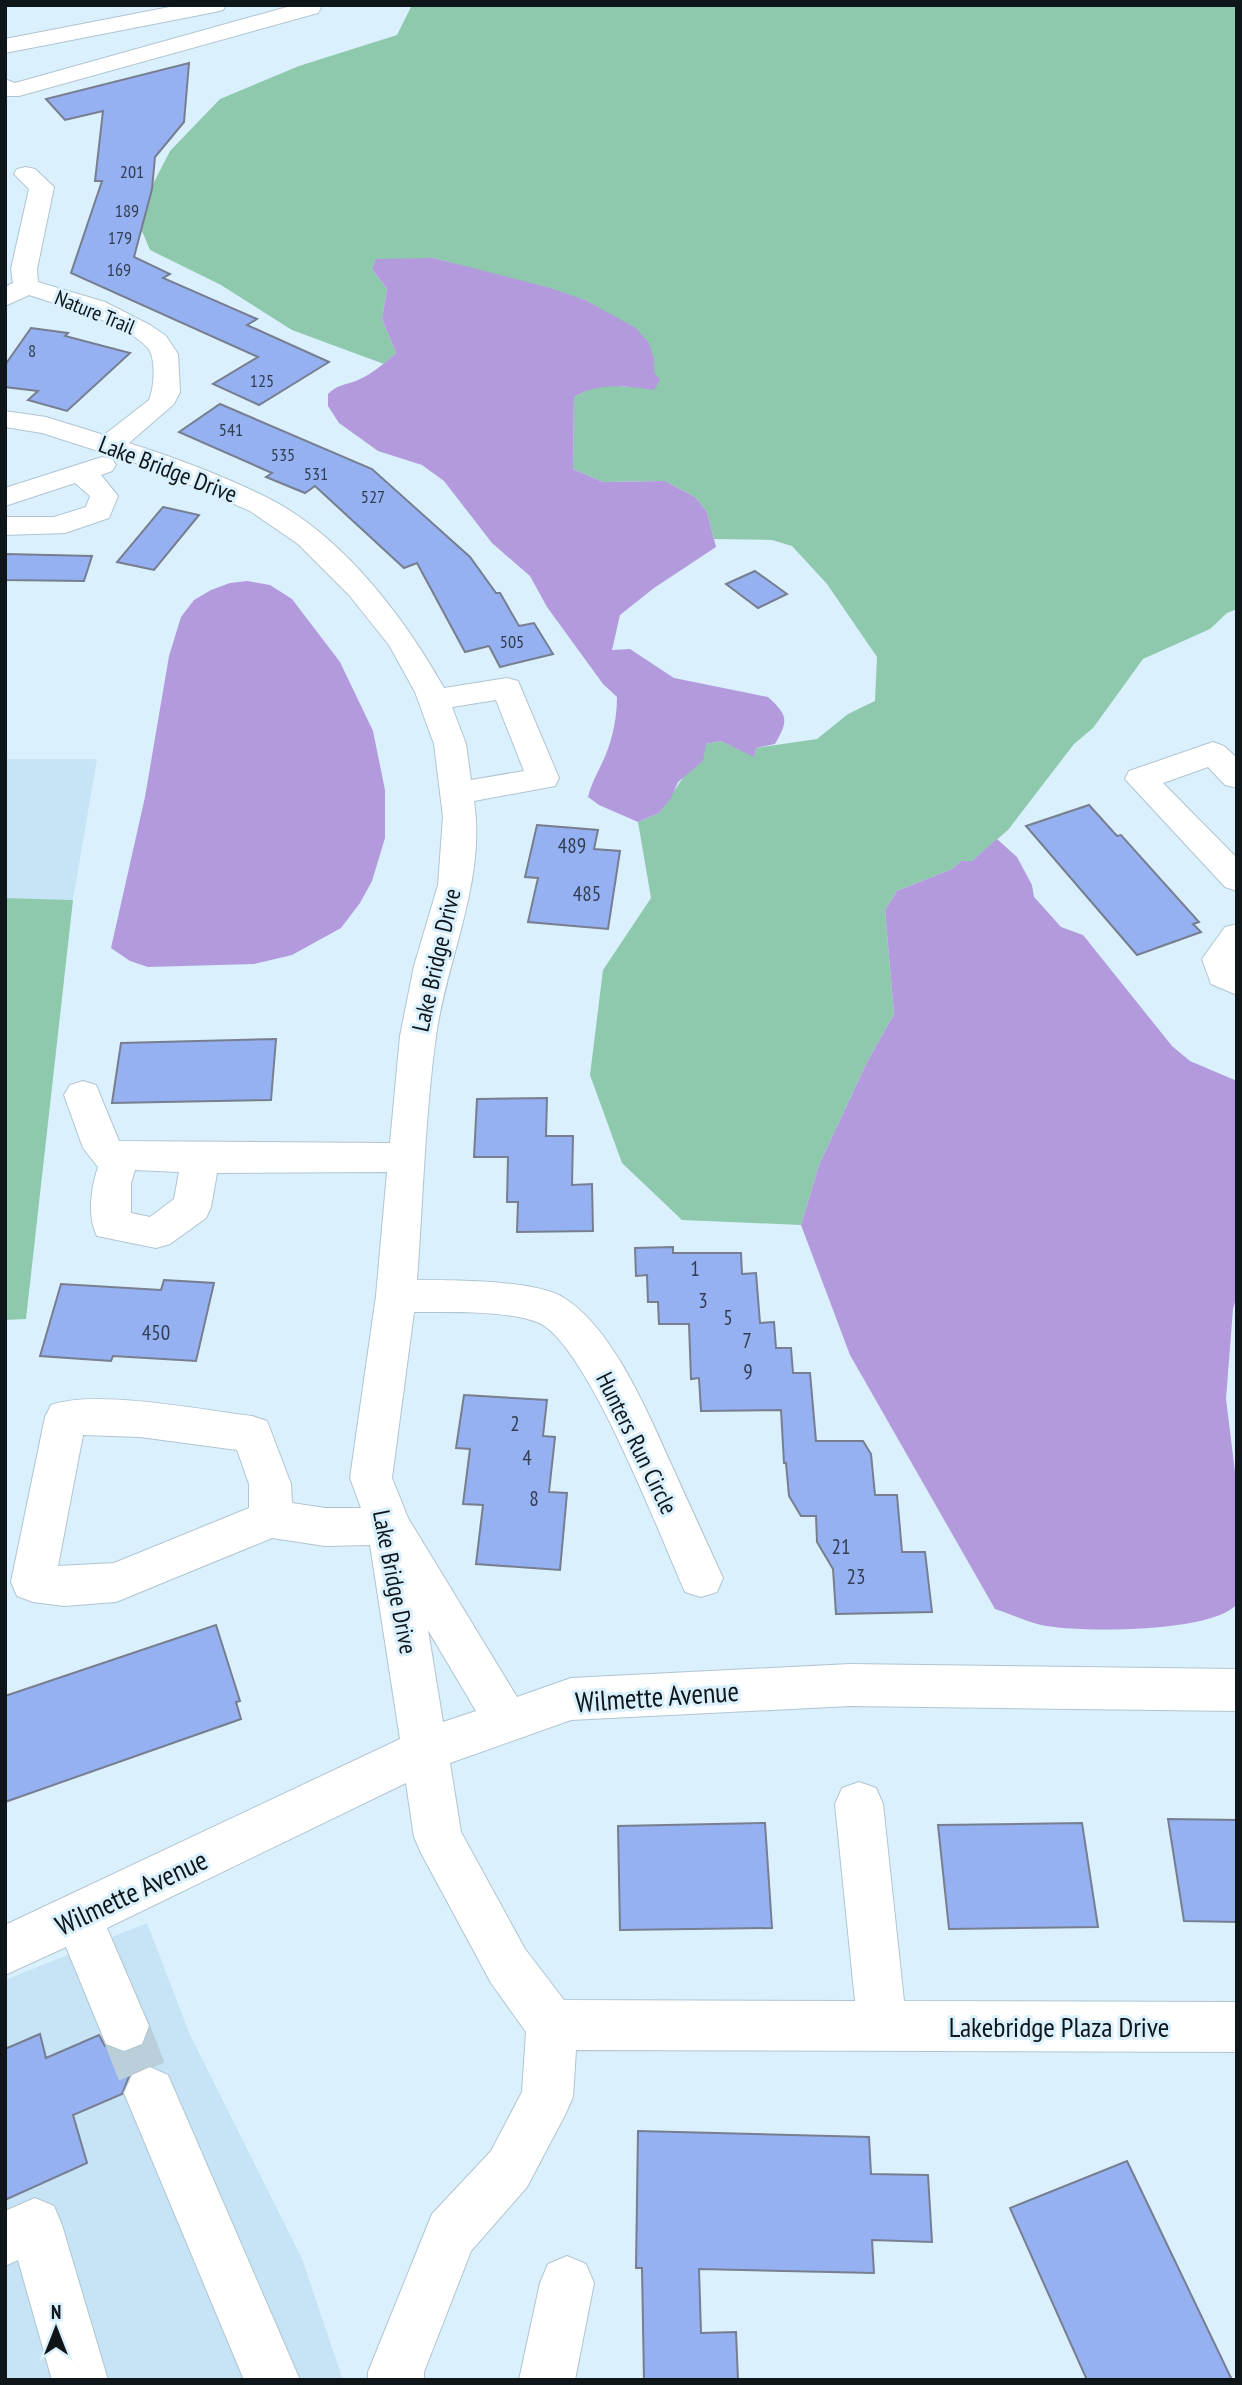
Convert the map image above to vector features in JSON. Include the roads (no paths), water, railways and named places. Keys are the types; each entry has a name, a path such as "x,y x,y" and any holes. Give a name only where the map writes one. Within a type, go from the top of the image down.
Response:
{"street":[{"path":"5,46 215,5"},
{"path":"5,86 10,91 190,43 310,8 305,5"},
{"path":"184,9 174,27 190,43"},
{"path":"16,292 24,269 42,187 26,174"},
{"name":"Nature Trail","path":"16,292 96,308 141,331 157,342 165,354 166,392 160,404 116,447"},
{"name":"Lake Bridge Drive","path":"5,419 46,425 164,463 260,505 308,538 360,589 402,641 433,700 450,744 460,817 455,885 432,966 418,1036 396,1296 371,1478 388,1526 426,1751"},
{"path":"5,497 110,463 116,447"},
{"path":"5,526 64,526 99,512 104,496 100,489 79,474"},
{"path":"433,700 507,688 543,778 456,793"},
{"path":"1237,777 1213,753 1141,779 1237,879"},
{"path":"1237,936 1220,959 1224,975 1237,982"},
{"path":"83,1095 102,1148 118,1163"},
{"path":"201,1158 192,1207 156,1233 111,1225 111,1183 121,1155 201,1158 408,1157"},
{"name":"Hunters Run Circle","path":"396,1296 476,1296 549,1308 574,1329 619,1395 702,1578"},
{"path":"271,1519 270,1484 252,1434 140,1419 66,1417 33,1582 64,1586 116,1582 271,1519 325,1527 388,1526 507,1721"},
{"name":"Wilmette Avenue","path":"5,1951 426,1751 571,1699 850,1685 1237,1690"},
{"path":"396,2380 396,2372 451,2233 509,2169 547,2097 552,2025 508,1966 438,1837 426,1751"},
{"path":"859,1804 882,2025"},
{"path":"78,1918 124,2026"},
{"name":"Lakebridge Plaza Drive","path":"552,2025 1237,2027"},
{"path":"150,2093 180,2169 272,2380"},
{"path":"5,2239 35,2225 80,2380"},
{"path":"547,2380 567,2283"}],"tunnel":[{"path":"124,2026 150,2093"}]}
